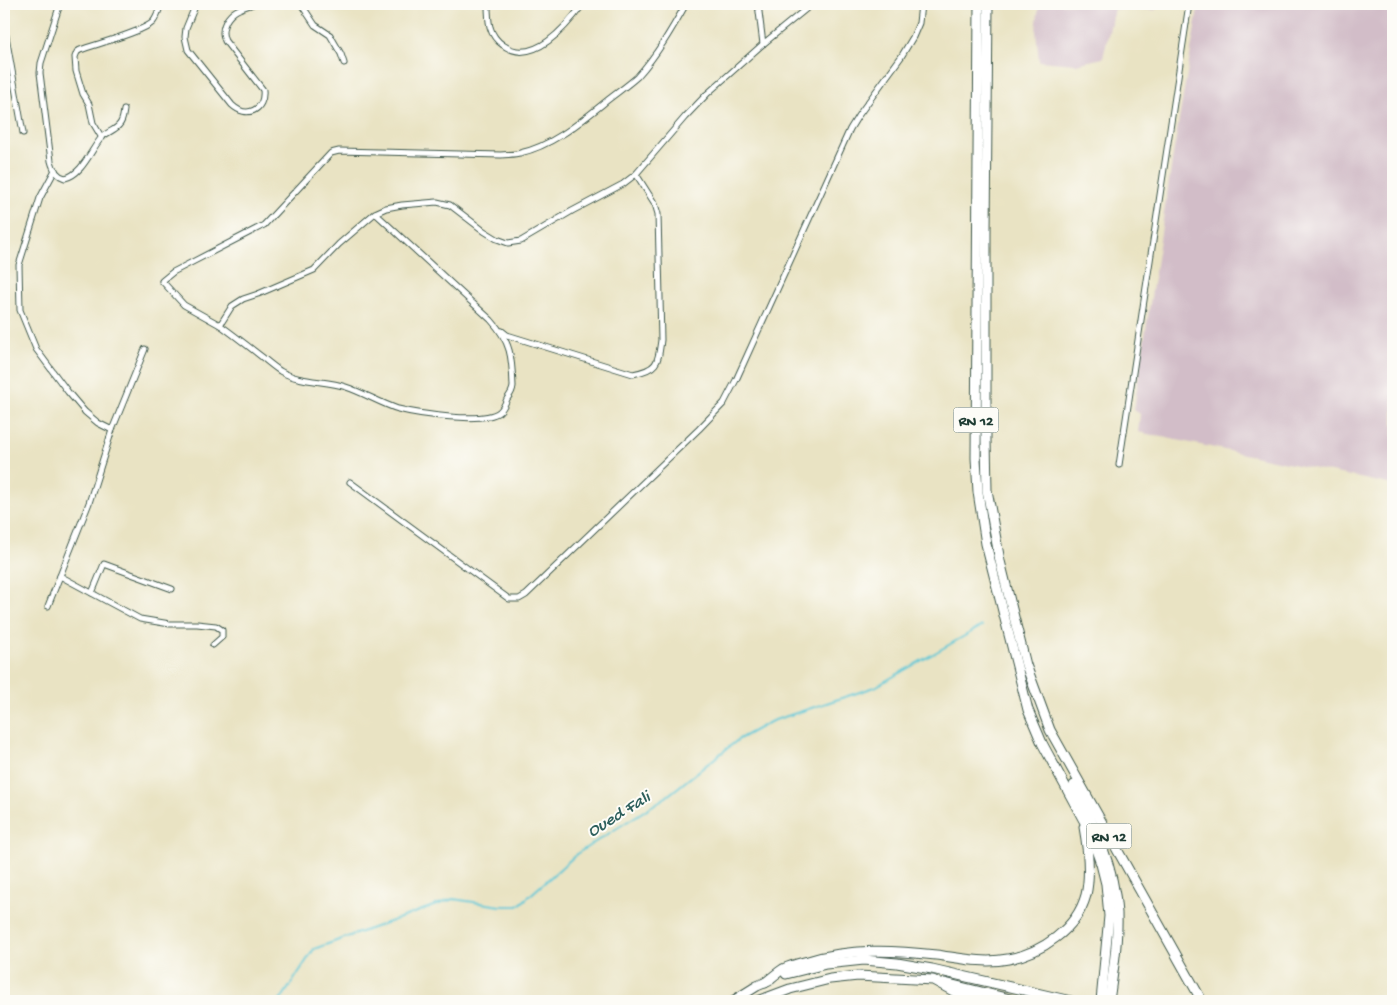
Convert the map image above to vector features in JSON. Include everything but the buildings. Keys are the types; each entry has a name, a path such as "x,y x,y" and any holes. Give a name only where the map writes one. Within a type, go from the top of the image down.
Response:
{"highway":[{"name":"RN 12","path":"979,4 976,458 981,516 986,544 1028,710 1042,743 1089,830 1098,851 1109,904 1109,929 1101,1001"},
{"name":"RN 12","path":"988,4 986,232 987,490 1000,561 1026,665 1034,690 1058,746 1202,1001"},
{"path":"1034,690 1040,715 1098,834 1110,871 1116,903 1117,924 1116,951 1109,1001"},
{"path":"765,983 789,967 838,954 864,951 908,952 978,960 1007,960 1038,950 1069,925 1079,911 1085,896 1088,883 1088,864 1086,836 1082,817"},
{"path":"732,1001 765,983 792,972 826,964 864,960 932,969 1071,1001"},
{"path":"758,1001 790,989 830,979 858,976 933,980 1018,1001"},
{"path":"933,980 955,992 983,1001"}],"street":[{"path":"60,4 41,63 40,73 50,161 58,175 65,178 72,176 102,138 118,127 122,121 124,110"},
{"path":"102,138 93,123 89,104 76,72 75,57 77,52 131,33 150,24 155,20 161,4"},
{"path":"196,4 186,28 185,37 188,50 232,105 244,112 258,107 263,97 263,90 225,42 222,31 235,11 253,4"},
{"path":"301,4 315,25 330,35 344,63"},
{"path":"488,4 490,26 493,34 501,44 511,50 527,52 549,40 567,24 583,4"},
{"path":"501,331 510,350 513,369 513,389 504,405 498,412 489,416 444,417 398,409 347,388 328,382 295,378 281,372 220,324 184,304 162,281 173,272 264,224 331,153 339,150 500,155 518,154 545,145 584,119 636,77 655,55 686,4"},
{"path":"758,4 763,44"},
{"path":"220,324 232,306 243,299 314,270 339,244 375,213 386,208 437,202 450,205 497,239 508,243 522,241 572,211 623,184 636,174 707,94 763,44 812,4"},
{"path":"350,482 509,599 519,600 526,595 724,403 850,129 901,58 913,38 919,23 922,4"},
{"path":"1119,464 1189,4"},
{"path":"4,25 23,133"},
{"path":"55,170 40,198 19,265 20,310 36,349 68,392 85,412 98,423 112,430"},
{"path":"375,213 501,331 633,374 648,371 659,360 661,340 658,214 655,204 636,174"},
{"path":"48,606 89,503 112,430 145,349"},
{"path":"92,593 104,564 172,589"},
{"path":"60,576 140,619 170,624 216,626 222,630 222,637 213,645"}],"shaded area":[{"path":"1039,4 1157,4 1156,10 1114,9 1103,58 1076,64 1039,61 1036,31"},
{"path":"1199,4 1393,4 1393,485 1138,432 1140,414 1134,410 1138,381 1174,149"}],"waterway":[{"name":"Oued Fali","path":"280,1001 314,949 453,899 501,906 518,906 578,853 666,797 739,739 772,721 875,687 982,626"}]}
